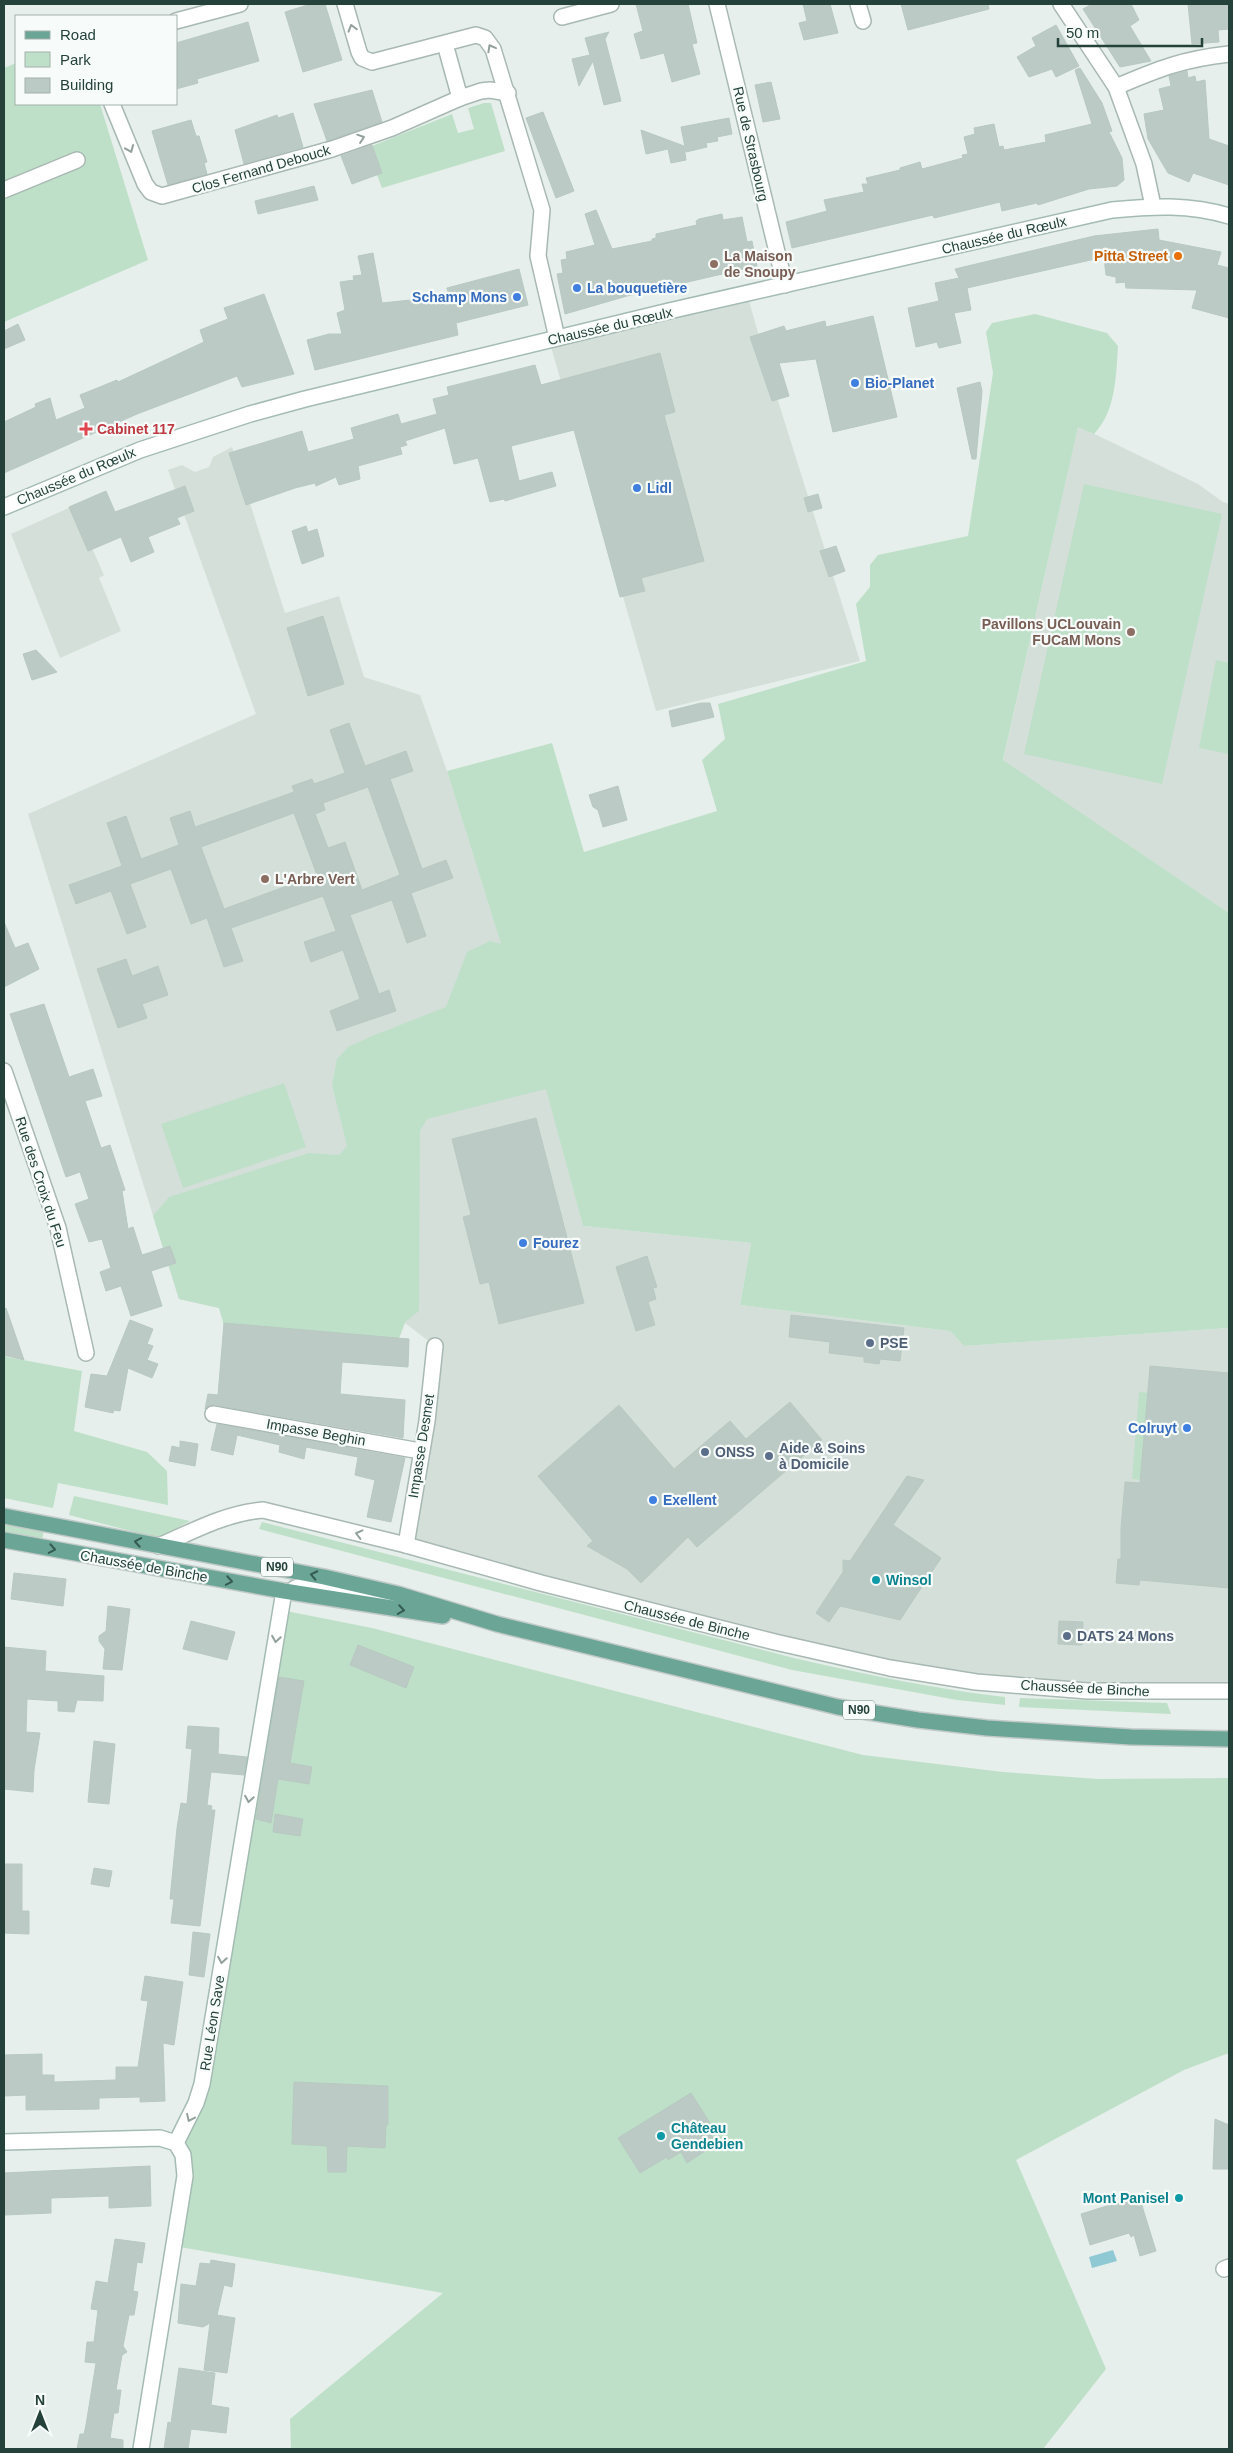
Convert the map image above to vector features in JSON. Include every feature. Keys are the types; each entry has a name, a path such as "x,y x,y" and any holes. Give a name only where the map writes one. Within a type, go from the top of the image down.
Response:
{"main road":[{"name":"Chaussée de Binche","path":"4,1516 290,1570 398,1594 497,1624 838,1707 918,1720 987,1728 1093,1735 1229,1738"},
{"name":"Chaussée de Binche","path":"4,1540 284,1591 497,1624"}],"street":[{"path":"178,20 198,9 240,4"},
{"path":"345,4 359,52 365,60 378,61 476,34 485,38 493,49 508,93 542,210 538,256 557,338"},
{"path":"562,17 611,4"},
{"name":"Rue de Strasbourg","path":"717,4 785,285"},
{"path":"858,4 863,21"},
{"path":"1061,4 1116,87 1144,164 1153,206"},
{"path":"445,44 460,98"},
{"path":"1116,87 1169,65 1200,57 1229,54"},
{"name":"Clos Fernand Debouck","path":"112,105 144,184 151,192 162,196 332,149 392,128 460,98 490,90 508,93"},
{"path":"4,190 77,160"},
{"name":"Chaussée du Rœulx","path":"4,507 140,450 240,416 557,338 1112,210 1153,206 1189,206 1229,216"},
{"name":"Rue des Croix du Feu","path":"4,1071 58,1228 86,1353"},
{"name":"Impasse Desmet","path":"406,1545 420,1450 427,1421 435,1346"},
{"name":"Impasse Beghin","path":"212,1414 420,1450"},
{"name":"Chaussée de Binche","path":"159,1546 229,1517 245,1512 263,1510 406,1545 820,1654 890,1668 976,1682 1088,1691 1229,1692"},
{"name":"Chaussée de Binche","path":"284,1591 301,1586 367,1595 398,1594"},
{"name":"Rue Léon Save","path":"176,2143 196,2103 202,2084 284,1591"},
{"path":"4,2142 160,2138 176,2143 183,2155 185,2176 141,2449"}],"shaded area":[{"path":"747,294 773,385 860,661 656,711 549,340"},
{"name":"Pavillons UCLouvain FUCaM Mons","path":"1078,426 1198,484 1223,502 1229,504 1229,913 1003,761"},
{"path":"232,447 285,613 339,596 364,677 420,695 447,771 547,1089 583,1226 751,1243 740,1305 950,1331 964,1346 1229,1328 1229,1691 1171,1692 890,1668 406,1545 435,1346 405,1323 398,1341 228,1339 219,1308 179,1299 28,814 256,714 168,470 182,465 195,472 209,467 213,457"},
{"path":"73,506 104,575 99,578 121,631 60,658 11,534"}],"green space":[{"path":"15,63 15,105 100,105 148,260 4,322 4,68"},
{"path":"491,103 505,151 382,188 367,148 452,114 458,133 474,129 468,108"},
{"path":"1035,314 1107,333 1118,346 1113,393 1107,415 1094,434 1078,427 1003,760 1229,913 1229,1328 964,1346 950,1331 740,1305 751,1243 583,1226 546,1089 427,1119 420,1131 419,1311 405,1322 398,1341 228,1339 219,1308 179,1299 153,1216 169,1197 309,1153 339,1155 347,1146 332,1085 337,1059 348,1047 446,1007 467,952 490,941 501,944 447,771 552,743 584,852 717,811 702,760 725,739 718,704 866,661 856,604 870,587 870,565 878,555 968,536 993,373 986,332 992,323"},
{"path":"1084,484 1222,514 1162,784 1024,754"},
{"path":"1216,660 1229,663 1229,754 1199,748"},
{"path":"284,1083 306,1147 183,1188 161,1124"},
{"path":"4,1349 7,1357 82,1371 74,1431 147,1452 167,1471 168,1505 58,1483 53,1508 4,1498"},
{"path":"1139,1392 1150,1393 1142,1480 1132,1479"},
{"path":"74,1496 190,1521 158,1538 69,1515"},
{"path":"262,1522 794,1658 952,1690 1005,1697 1005,1705 957,1700 792,1670 259,1529"},
{"path":"4,1523 44,1530 42,1540 4,1533"},
{"path":"281,1610 372,1628 863,1755 1003,1772 1098,1779 1229,1778 1229,2053 1184,2070 1016,2160 1106,2369 1043,2449 291,2449 290,2419 443,2293 174,2246 185,2176 176,2143 196,2103"},
{"path":"1020,1698 1167,1703 1171,1714 1019,1707"}],"water":[{"path":"1113,2250 1117,2261 1092,2268 1089,2257"}],"building":[{"path":"311,4 325,4 342,60 303,72 285,12"},
{"path":"636,4 688,4 697,43 692,44 700,74 672,82 664,53 641,59 634,34 643,31"},
{"path":"803,4 830,4 838,33 804,40 799,23 807,21"},
{"path":"901,4 988,4 989,9 908,30"},
{"path":"1092,4 1131,4 1139,20 1130,26 1151,61 1120,67 1083,9"},
{"path":"1188,4 1229,4 1229,29 1218,30 1219,42 1192,44"},
{"path":"248,22 259,61 197,79 198,83 178,88 178,42"},
{"path":"1056,25 1079,66 1056,77 1052,69 1029,77 1017,57 1036,46 1032,38"},
{"path":"609,32 605,39 621,101 604,105 593,61 579,86 572,59 590,55 585,38"},
{"path":"1080,68 1102,103 1112,131 1109,132 1122,158 1124,180 1117,186 1089,189 1038,205 1037,203 1002,211 1000,202 934,218 933,215 792,248 786,222 827,211 824,200 864,192 862,184 868,184 866,178 900,170 900,168 920,162 922,169 963,158 962,155 968,154 964,137 975,134 974,128 994,124 999,147 1003,146 1004,150 1046,142 1045,135 1092,124 1075,70"},
{"path":"1187,71 1188,78 1195,76 1196,82 1205,80 1209,139 1229,146 1229,185 1193,173 1189,182 1168,173 1148,139 1144,114 1164,110 1159,89 1171,86 1169,76"},
{"path":"771,82 780,119 763,122 755,85"},
{"path":"372,90 382,122 327,141 314,104"},
{"path":"543,112 574,191 556,198 526,118"},
{"path":"293,113 303,147 244,164 235,130 277,115 278,118"},
{"path":"729,118 732,134 717,137 718,141 706,143 707,147 686,152 681,127"},
{"path":"191,120 196,136 199,136 207,162 204,163 207,174 168,185 152,131"},
{"path":"641,130 684,146 686,160 671,163 668,149 646,154"},
{"path":"372,145 382,173 352,184 341,156"},
{"path":"314,186 318,200 258,214 255,201"},
{"path":"596,210 612,249 652,241 652,239 656,238 656,234 697,225 696,221 699,219 722,214 723,220 742,217 747,242 752,241 757,266 627,296 565,314 557,274 563,273 561,260 567,259 566,252 595,245 585,214"},
{"path":"1158,229 1159,240 1221,252 1217,265 1229,268 1229,318 1192,308 1197,290 1126,288 1125,282 1116,283 1116,277 1106,275 1104,257 967,288 971,310 954,313 961,343 939,348 937,342 916,347 908,308 939,301 935,283 959,278 955,269 1094,236"},
{"path":"373,253 382,303 420,299 448,292 447,288 519,269 528,305 456,323 458,335 315,370 307,340 329,334 342,334 337,313 345,310 340,282 354,280 353,276 362,275 358,256"},
{"path":"264,294 294,374 242,387 237,376 137,414 4,473 4,422 36,407 35,404 50,398 56,420 85,408 80,395 117,380 118,382 204,342 200,330 228,319 224,308"},
{"name":"Bio-Planet","path":"873,316 897,417 833,432 816,359 779,363 789,396 772,401 750,337 784,326 786,331 825,321 826,327"},
{"path":"18,324 25,340 4,349 4,331"},
{"path":"660,353 675,412 664,415 704,561 641,578 645,591 620,597 574,430 511,446 519,481 552,472 556,486 505,501 504,499 490,502 478,458 454,464 445,428 405,441 407,445 400,447 402,454 358,466 360,479 339,485 336,477 316,486 315,483 295,488 246,505 229,453 302,431 308,452 354,439 351,428 398,414 401,424 437,414 433,399 449,395 447,387 535,365 541,385"},
{"path":"980,382 982,391 976,459 972,459 957,388"},
{"path":"185,486 194,511 177,518 180,524 148,537 154,552 131,562 121,537 88,551 69,507 106,491 115,512"},
{"path":"818,494 822,508 808,512 804,498"},
{"path":"306,526 308,532 317,529 324,556 302,564 292,531"},
{"path":"836,546 845,571 829,577 820,551"},
{"path":"323,616 344,684 308,696 287,628"},
{"path":"36,650 57,672 32,680 23,654"},
{"path":"701,703 710,703 714,717 672,727 669,711"},
{"path":"349,723 365,766 406,751 413,771 390,779 422,869 446,860 453,878 411,893 426,936 407,943 392,900 350,915 379,994 389,990 396,1011 337,1031 330,1011 360,999 343,950 311,962 304,942 336,931 323,896 231,928 243,961 224,967 207,918 191,924 171,869 130,884 146,927 127,934 111,891 76,904 69,885 122,866 107,823 126,816 141,859 179,845 170,818 190,811 195,827 294,792 292,786 312,779 314,784 345,773 330,730","holes":["368,787 400,875 362,890 345,842 328,848 315,814 325,810 323,803","294,813 317,875 224,909 201,847"]},
{"path":"618,786 627,820 603,827 598,810 593,807 589,795"},
{"path":"4,922 15,948 28,943 39,969 4,987"},
{"path":"126,959 132,976 158,966 168,995 142,1004 147,1018 118,1028 97,969"},
{"path":"44,1004 69,1077 93,1069 102,1096 85,1101 101,1148 110,1145 125,1190 122,1191 128,1229 133,1227 142,1255 170,1246 176,1263 151,1271 162,1306 131,1316 121,1286 106,1291 100,1272 111,1268 102,1239 89,1242 75,1204 89,1199 80,1172 66,1177 10,1014"},
{"path":"536,1118 584,1303 499,1324 489,1282 480,1284 463,1217 471,1215 452,1139"},
{"path":"647,1256 657,1287 653,1288 656,1299 648,1302 655,1325 636,1331 616,1267"},
{"path":"6,1308 24,1360 4,1355 4,1309"},
{"path":"791,1315 904,1328 900,1361 880,1359 879,1364 864,1362 864,1357 829,1353 830,1342 789,1337"},
{"path":"130,1320 153,1329 147,1344 153,1346 147,1360 158,1364 152,1378 128,1368 120,1411 114,1410 113,1413 85,1407 91,1374 107,1376"},
{"path":"224,1323 409,1339 408,1367 342,1362 340,1394 405,1400 403,1438 215,1405 205,1409 208,1394 218,1395"},
{"name":"Colruyt","path":"1150,1366 1229,1373 1229,1588 1140,1580 1139,1585 1116,1583 1118,1559 1121,1559 1121,1528 1125,1482 1140,1483"},
{"path":"790,1402 822,1440 697,1547 688,1537 641,1583 627,1569 587,1546 593,1541 538,1476 619,1405 674,1469 730,1421 746,1439"},
{"path":"217,1424 405,1458 391,1522 367,1517 375,1480 355,1475 358,1457 306,1447 304,1459 279,1452 280,1445 237,1435 233,1455 211,1450"},
{"path":"180,1441 198,1444 195,1466 169,1461 172,1446 180,1448"},
{"path":"907,1476 924,1480 893,1525 941,1558 900,1620 840,1606 829,1622 816,1613 843,1572 843,1560 850,1561"},
{"path":"14,1573 66,1579 63,1606 11,1599"},
{"path":"108,1606 130,1609 122,1670 103,1669 105,1649 99,1641 99,1636 106,1631"},
{"path":"191,1621 235,1632 227,1660 183,1649"},
{"path":"1059,1621 1083,1622 1082,1645 1058,1644"},
{"path":"358,1645 414,1667 406,1688 350,1665"},
{"path":"4,1647 46,1651 45,1671 104,1676 103,1701 77,1700 74,1712 58,1711 58,1701 27,1699 26,1732 40,1733 34,1770 33,1792 4,1789"},
{"path":"279,1677 304,1681 290,1763 312,1767 309,1784 278,1779 271,1823 256,1819"},
{"path":"188,1726 219,1728 218,1754 247,1757 244,1775 211,1772 207,1805 212,1806 211,1810 215,1810 200,1926 171,1923 174,1899 170,1899 177,1828 181,1803 187,1804 192,1749 186,1748"},
{"path":"94,1741 115,1744 109,1804 88,1802"},
{"path":"275,1814 303,1819 300,1836 273,1832"},
{"path":"4,1864 22,1864 22,1911 29,1911 29,1934 4,1933"},
{"path":"94,1868 112,1871 109,1887 91,1884"},
{"path":"193,1932 210,1934 204,1977 189,1975"},
{"path":"145,1976 183,1982 174,2045 163,2043 165,2101 140,2102 140,2097 99,2098 99,2109 26,2110 26,2095 4,2096 4,2055 42,2054 42,2075 54,2075 54,2082 116,2080 116,2067 138,2067 148,2001 141,2000"},
{"path":"294,2082 388,2086 388,2125 386,2125 385,2148 347,2146 346,2172 328,2172 327,2146 292,2144"},
{"name":"Château Gendebien","path":"691,2093 713,2128 709,2131 717,2143 687,2163 681,2152 668,2160 667,2157 640,2173 618,2138"},
{"path":"1215,2119 1229,2125 1229,2169 1213,2169"},
{"path":"150,2166 151,2206 109,2208 109,2196 51,2198 51,2213 4,2215 4,2173"},
{"path":"1139,2196 1156,2251 1140,2256 1134,2235 1131,2237 1129,2233 1090,2245 1081,2214"},
{"path":"115,2239 145,2243 142,2263 137,2262 133,2291 138,2292 134,2315 129,2315 123,2346 127,2352 122,2355 116,2390 121,2390 118,2413 114,2413 110,2438 123,2440 123,2449 77,2449 80,2434 84,2434 86,2425 96,2363 85,2362 87,2342 94,2342 98,2310 91,2309 96,2281 108,2283"},
{"path":"211,2260 235,2264 232,2287 224,2285 217,2315 235,2318 227,2373 204,2370 210,2323 203,2327 178,2323 181,2284 196,2286 200,2263 210,2264"},
{"path":"179,2368 215,2373 211,2405 229,2408 226,2433 191,2429 188,2449 164,2449 168,2422 171,2423"}],"place":[{"name":"Pitta Street","path":"1178,256"},
{"name":"La Maison de Snoupy","path":"714,264"},
{"name":"La bouquetière","path":"577,288"},
{"name":"Schamp Mons","path":"517,297"},
{"name":"Bio-Planet","path":"855,383"},
{"name":"Cabinet 117","path":"86,429"},
{"name":"Lidl","path":"637,488"},
{"name":"Pavillons UCLouvain FUCaM Mons","path":"1131,632"},
{"name":"L'Arbre Vert","path":"265,879"},
{"name":"Fourez","path":"523,1243"},
{"name":"PSE","path":"870,1343"},
{"name":"Colruyt","path":"1187,1428"},
{"name":"ONSS","path":"705,1452"},
{"name":"Aide & Soins à Domicile","path":"769,1456"},
{"name":"Exellent","path":"653,1500"},
{"name":"Winsol","path":"876,1580"},
{"name":"DATS 24 Mons","path":"1067,1636"},
{"name":"Château Gendebien","path":"661,2136"},
{"name":"Mont Panisel","path":"1179,2198"}]}
